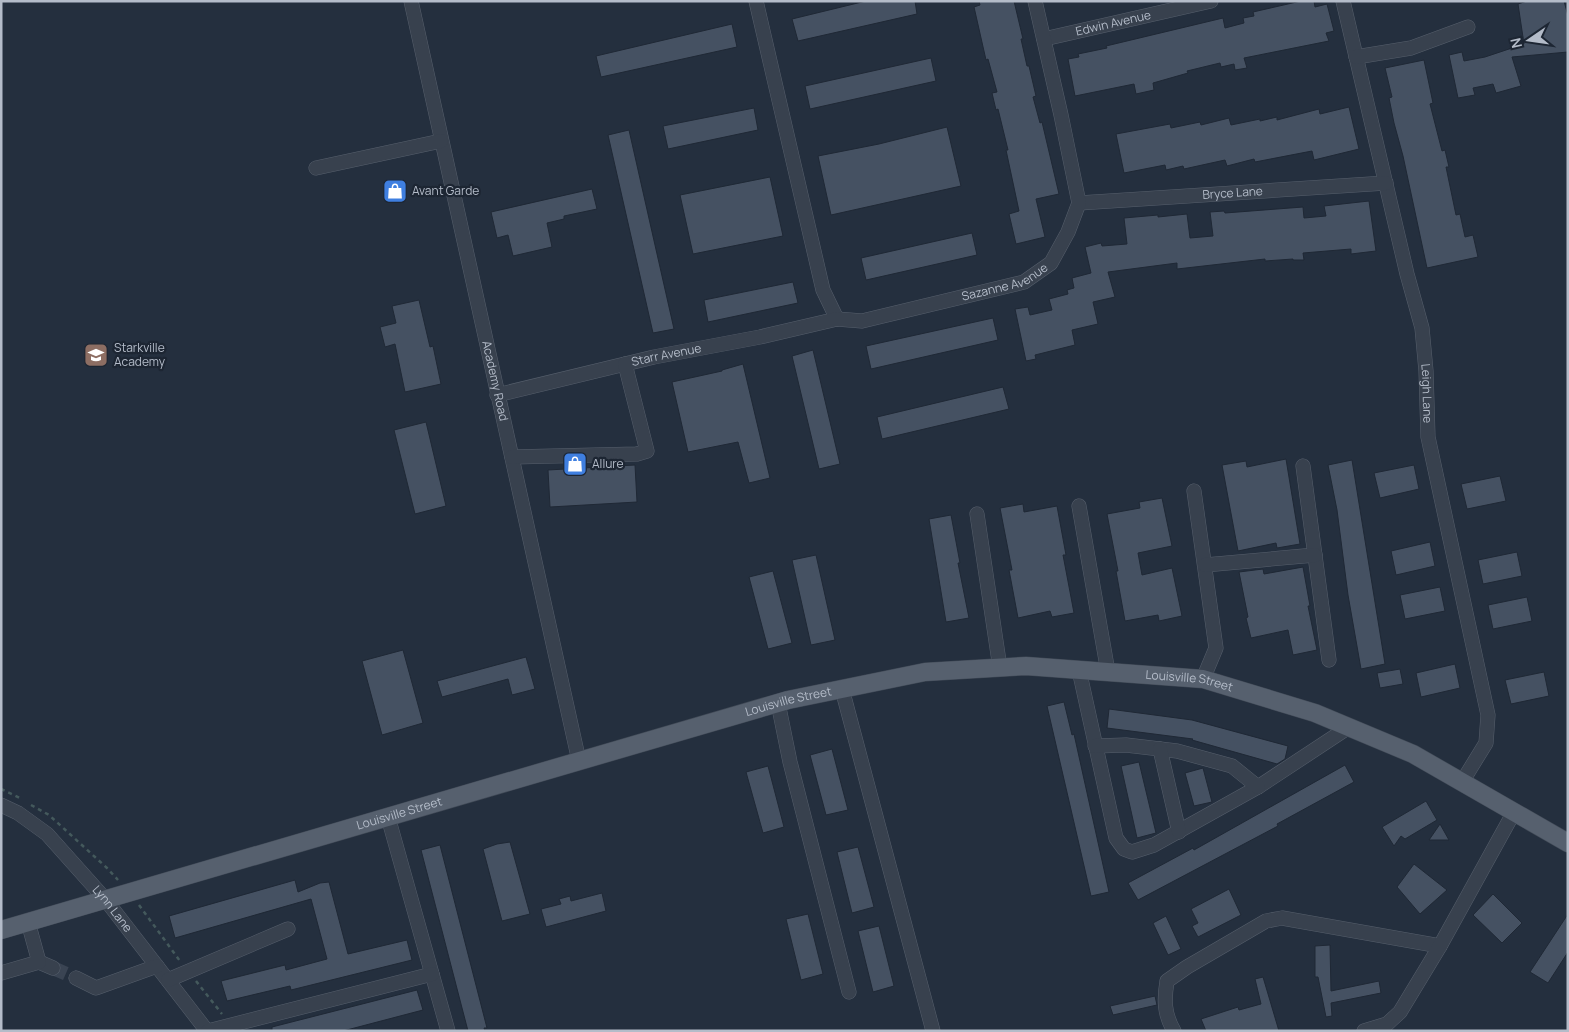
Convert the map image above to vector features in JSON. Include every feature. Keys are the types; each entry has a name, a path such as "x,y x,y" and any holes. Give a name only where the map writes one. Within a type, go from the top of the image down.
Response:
{"main road":[{"name":"Louisville Street","path":"1,930 778,703 926,672 1026,666 1203,679 1315,713 1413,754 1568,843"}],"street":[{"name":"Academy Road","path":"411,1 579,761"},
{"path":"756,1 822,290 837,320"},
{"path":"1035,1 1079,204"},
{"name":"Edwin Avenue","path":"1044,39 1211,1"},
{"name":"Leigh Lane","path":"1343,1 1422,328 1426,371 1428,437 1488,715 1486,743 1462,782"},
{"path":"1356,57 1411,48 1468,27"},
{"path":"316,168 441,141"},
{"name":"Bryce Lane","path":"1079,204 1386,183"},
{"name":"Sazanne Avenue","path":"837,320 862,321 1024,282 1051,263 1068,232 1079,204"},
{"name":"Starr Avenue","path":"497,395 626,364 837,320"},
{"path":"512,456 637,454 647,451 626,364"},
{"path":"1303,466 1329,660"},
{"path":"1194,491 1216,648 1203,679"},
{"path":"1079,506 1108,672"},
{"path":"977,514 1000,668"},
{"path":"1205,565 1315,555"},
{"path":"1079,670 1116,838 1124,849 1132,852 1154,846 1258,788 1349,727"},
{"path":"842,689 933,1031"},
{"path":"778,703 790,762 850,992"},
{"path":"1095,746 1126,745 1177,751 1232,766 1258,788"},
{"path":"1160,749 1179,832"},
{"name":"Lynn Lane","path":"1,805 18,813 47,834 105,900 208,1031"},
{"path":"1364,1031 1388,1024 1400,1012 1440,946 1514,812"},
{"path":"388,817 447,1030"},
{"path":"1174,1031 1169,1023 1164,999 1167,981 1266,921 1282,918 1440,946"},
{"path":"28,922 39,962"},
{"path":"168,980 288,929"},
{"path":"1,973 39,962 53,968"},
{"path":"76,978 96,988 157,966"},
{"path":"208,1031 432,974"}],"building":[{"path":"866,1 915,1 917,14 798,41 792,19"},
{"path":"979,1 1014,1 1027,66 1029,66 1036,96 1033,97 1040,123 1042,122 1059,194 1036,199 1045,237 1016,244 1009,214 1019,211 1006,150 1008,150 992,93 997,92 988,59 986,60 974,7 980,5"},
{"path":"1301,1 1314,1 1315,7 1327,4 1334,31 1326,33 1329,41 1244,58 1247,68 1235,70 1234,64 1221,67 1220,63 1187,71 1188,73 1153,83 1154,90 1136,94 1134,84 1075,96 1068,59 1079,57 1078,54 1223,18 1225,28 1244,23 1243,18 1254,16 1253,12"},
{"path":"1527,1 1564,1 1568,16 1568,52 1512,57 1521,86 1496,93 1493,84 1473,88 1475,95 1458,98 1449,55 1462,52 1464,61 1485,57 1524,44 1518,4"},
{"path":"732,24 737,47 601,77 596,56"},
{"path":"931,58 936,81 810,109 805,86"},
{"path":"1424,60 1433,103 1430,104 1442,151 1445,150 1449,167 1446,167 1456,215 1460,214 1465,237 1473,235 1478,257 1427,268 1394,123 1389,98 1392,97 1385,68"},
{"path":"1349,107 1359,149 1314,160 1312,151 1255,162 1254,159 1227,166 1225,160 1184,169 1183,166 1166,170 1165,165 1124,173 1116,134 1170,124 1171,128 1200,122 1201,125 1229,118 1231,125 1277,117 1277,120 1319,109 1320,114"},
{"path":"754,108 758,130 668,149 663,126"},
{"path":"947,127 961,186 831,215 818,156 879,144"},
{"path":"629,130 674,329 653,333 608,135"},
{"path":"770,177 783,236 693,254 680,195"},
{"path":"592,189 597,209 564,216 564,219 547,223 552,247 513,256 508,235 497,238 491,212"},
{"path":"1369,201 1376,251 1351,254 1351,249 1303,253 1304,260 1265,261 1265,259 1177,269 1177,263 1108,272 1115,297 1093,302 1098,324 1072,330 1075,345 1035,355 1036,359 1026,361 1015,309 1028,307 1030,315 1052,310 1049,299 1068,294 1067,290 1074,288 1072,278 1091,273 1085,247 1101,243 1102,246 1127,244 1124,218 1187,214 1190,238 1213,236 1210,212 1224,211 1225,213 1303,207 1304,218 1326,216 1324,206"},
{"path":"972,233 977,255 866,280 861,258"},
{"path":"793,282 798,303 708,322 704,300"},
{"path":"419,300 430,347 433,346 441,384 405,392 395,344 385,347 380,327 396,323 392,306"},
{"path":"993,318 998,340 871,369 866,346"},
{"path":"813,350 840,464 819,469 792,356"},
{"path":"743,364 770,478 749,483 738,442 688,452 672,382 722,371"},
{"path":"1003,387 1009,409 882,439 877,417"},
{"path":"426,422 446,506 415,514 394,430"},
{"path":"1286,459 1300,544 1277,548 1276,543 1238,551 1222,465 1246,461 1247,467"},
{"path":"1352,460 1385,664 1361,669 1348,595 1337,510 1328,465"},
{"path":"635,465 637,502 550,507 548,470"},
{"path":"1414,465 1419,489 1380,498 1374,473"},
{"path":"1500,476 1506,501 1467,509 1461,484"},
{"path":"1162,498 1172,546 1138,553 1142,575 1172,568 1182,616 1159,621 1158,615 1125,621 1107,514 1140,508 1139,502"},
{"path":"1023,504 1024,512 1057,506 1066,555 1063,555 1074,613 1052,617 1050,611 1018,618 1009,570 1012,570 1000,508"},
{"path":"951,515 969,618 946,622 929,519"},
{"path":"1430,542 1435,566 1396,575 1391,551"},
{"path":"1517,552 1522,576 1483,584 1478,560"},
{"path":"816,555 835,640 811,645 792,560"},
{"path":"1303,567 1310,606 1308,606 1317,650 1293,655 1288,630 1251,638 1239,572 1263,569 1264,574"},
{"path":"773,571 792,643 768,649 749,577"},
{"path":"1440,587 1445,611 1405,619 1400,595"},
{"path":"1527,597 1532,621 1493,629 1488,605"},
{"path":"403,650 423,723 382,735 362,661"},
{"path":"526,657 535,689 512,695 508,679 442,697 437,681"},
{"path":"1455,664 1460,688 1421,697 1416,673"},
{"path":"1400,669 1403,684 1380,688 1377,673"},
{"path":"1544,672 1549,696 1511,704 1505,680"},
{"path":"1064,702 1072,735 1074,734 1109,892 1091,896 1047,706"},
{"path":"1109,709 1192,720 1288,746 1285,759 1277,764 1193,739 1107,728"},
{"path":"832,749 848,810 826,815 810,755"},
{"path":"1139,762 1156,833 1137,838 1121,766"},
{"path":"1345,765 1354,782 1277,824 1278,826 1138,900 1128,883 1193,848 1194,850"},
{"path":"768,766 784,827 763,833 746,772"},
{"path":"1203,768 1212,802 1194,806 1185,773"},
{"path":"1426,801 1437,820 1405,839 1401,836 1394,846 1382,827"},
{"path":"1440,824 1449,840 1429,840"},
{"path":"510,842 530,914 502,921 483,849"},
{"path":"440,845 487,1028 484,1028 485,1031 468,1031 421,850"},
{"path":"858,847 874,907 852,913 837,852"},
{"path":"1414,864 1447,890 1420,914 1397,887"},
{"path":"295,880 298,892 320,883 329,882 348,954 407,940 412,960 291,990 290,986 227,1001 221,981 285,965 286,970 327,959 311,899 175,938 169,916"},
{"path":"1229,889 1241,915 1198,937 1192,926 1198,923 1191,909"},
{"path":"602,893 606,911 546,927 541,909 561,904 559,899 570,896 571,901"},
{"path":"1493,894 1522,923 1502,943 1473,915"},
{"path":"808,914 823,974 801,980 786,919"},
{"path":"1568,914 1568,952 1548,983 1530,972"},
{"path":"1166,916 1181,949 1168,955 1153,923"},
{"path":"879,926 894,986 873,992 858,931"},
{"path":"1330,945 1331,991 1379,981 1381,993 1331,1003 1332,1016 1326,1017 1318,977 1315,977 1315,946"},
{"path":"1263,977 1279,1031 1206,1031 1201,1019 1238,1007 1239,1010 1261,1004 1255,979"},
{"path":"417,990 423,1010 343,1031 272,1031 272,1027"},
{"path":"1155,996 1157,1005 1113,1015 1110,1006"}],"tunnel":[{"path":"53,968 76,978"}],"place":[{"name":"Avant Garde","path":"395,191"},
{"name":"Starkville Academy","path":"96,355"},
{"name":"Allure","path":"575,464"}]}
